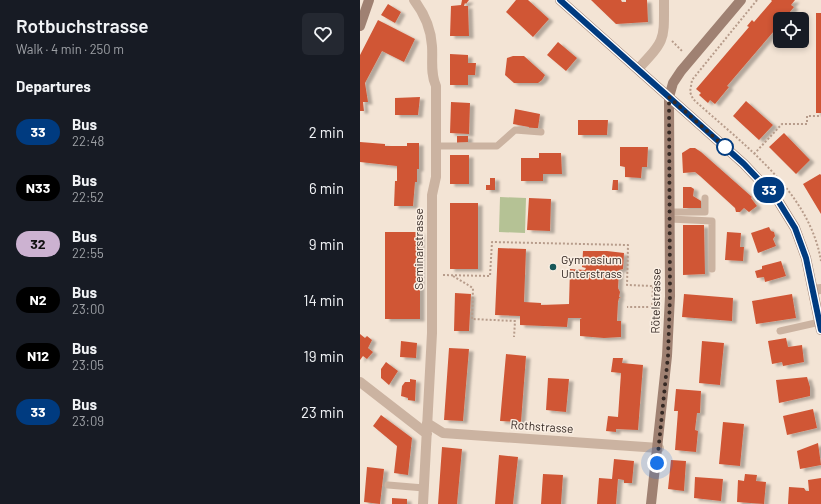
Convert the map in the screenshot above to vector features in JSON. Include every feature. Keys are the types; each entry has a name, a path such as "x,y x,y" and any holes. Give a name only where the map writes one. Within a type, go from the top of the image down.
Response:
{"street":[{"path":"360,26 369,0"},
{"name":"Seminarstrasse","path":"414,0 427,24 432,44 432,77 436,86 436,177 432,194 432,333 423,504"},
{"path":"560,0 744,164 777,199 795,228 817,289 820,326"},
{"path":"638,69 658,48 664,33 664,0"},
{"path":"669,97 673,83 689,61 741,0"},
{"name":"Rötelstrasse","path":"651,504 669,333 669,97"},
{"path":"360,382 427,434"},
{"name":"Rothstrasse","path":"427,423 443,433 658,448"}],"lane":[{"path":"435,146 497,146 515,130 541,132"},
{"path":"670,216 705,212 706,198"},
{"path":"670,216 712,221 712,269"},
{"path":"780,331 820,326"},
{"path":"388,485 424,488"}],"path":[{"path":"757,0 692,80 690,92 693,99 754,154 782,124 807,124 807,116 821,116"},
{"path":"664,33 682,50 689,61"},
{"path":"442,275 490,276 492,242 628,245 628,285 652,286 652,307 627,307"},
{"path":"452,275 473,288 472,319 514,321 514,337"},
{"path":"652,296 660,296"}],"green space":[{"path":"500,197 526,198 525,233 499,232"}],"building":[{"path":"462,0 469,0 464,6 468,6 469,36 450,36 451,6 461,5"},
{"path":"516,0 528,0 549,19 533,37 506,12"},
{"path":"591,0 621,0 622,2 626,2 626,0 647,0 648,22 616,24"},
{"path":"771,0 795,0 791,5 794,7 790,12 773,12 773,32 727,86 729,87 715,104 710,100 708,103 699,95 701,93 696,89 749,27 747,26 752,20 754,22 772,1"},
{"path":"388,4 401,12 395,23 381,15"},
{"path":"816,13 821,13 821,113 816,113"},
{"path":"378,20 415,39 404,62 382,51 365,83 368,102 363,102 364,111 360,111 360,55"},
{"path":"558,42 577,58 566,71 547,55"},
{"path":"450,54 468,55 468,63 476,63 475,75 468,75 468,85 450,85"},
{"path":"513,56 524,56 545,75 542,80 538,83 514,83 505,75 507,58"},
{"path":"420,97 418,115 395,115 395,98"},
{"path":"746,101 773,125 759,140 733,116"},
{"path":"451,102 470,103 469,134 450,133"},
{"path":"515,109 540,114 538,128 535,130 529,130 529,127 513,124"},
{"path":"578,120 608,120 607,135 578,135"},
{"path":"784,133 810,160 796,174 769,147"},
{"path":"457,136 468,136 468,142 457,143"},
{"path":"360,142 385,144 385,146 407,146 407,143 419,143 419,169 417,169 417,182 415,182 413,206 394,206 397,166 360,162"},
{"path":"620,147 648,147 647,167 642,167 641,178 625,177 625,167 620,166"},
{"path":"690,148 695,148 701,152 752,197 751,198 757,206 749,212 744,208 740,212 736,212 735,208 695,172 683,173 682,153"},
{"path":"539,153 561,153 562,174 543,174 543,181 521,181 521,158 539,158"},
{"path":"450,155 469,155 469,184 450,184"},
{"path":"820,174 821,175 821,214 803,184"},
{"path":"490,178 495,178 495,190 486,190 486,185 490,185"},
{"path":"613,180 618,180 618,190 612,190"},
{"path":"683,187 691,187 694,189 693,196 701,201 701,208 683,208"},
{"path":"529,198 551,199 550,231 527,230"},
{"path":"450,203 478,203 478,269 450,269"},
{"path":"683,225 704,225 705,274 683,275"},
{"path":"769,227 771,231 774,232 775,236 773,239 776,246 758,253 751,233"},
{"path":"385,232 420,232 420,319 385,319"},
{"path":"727,232 741,233 740,247 744,247 743,261 725,260"},
{"path":"498,248 526,249 524,302 541,303 541,305 569,304 570,269 585,270 586,268 582,267 583,251 624,253 623,269 619,270 618,288 620,292 619,297 621,298 619,298 618,302 617,321 621,321 621,337 604,338 580,336 580,319 582,318 568,318 567,327 520,325 520,316 495,315"},
{"path":"781,261 786,276 765,282 764,277 757,278 755,271 762,269 762,266"},
{"path":"455,293 471,294 469,331 454,331"},
{"path":"684,294 733,298 732,321 682,317"},
{"path":"792,294 796,318 756,324 752,301"},
{"path":"360,334 365,338 367,336 372,340 368,348 373,352 367,359 363,356 360,360"},
{"path":"786,338 788,347 802,345 804,362 783,366 782,362 772,364 768,341"},
{"path":"401,341 417,343 416,358 400,357"},
{"path":"702,341 724,343 720,385 699,383"},
{"path":"449,348 469,349 463,421 444,420"},
{"path":"506,354 526,356 521,422 500,421"},
{"path":"613,358 623,358 622,363 643,365 638,430 616,429 616,432 606,431 608,416 618,417 621,373 611,372"},
{"path":"386,362 398,371 389,385 381,378 381,369"},
{"path":"807,377 810,387 810,396 779,403 776,380"},
{"path":"548,378 569,379 566,412 546,410"},
{"path":"410,379 416,380 415,401 408,400 408,398 401,396 402,386 405,382 410,382"},
{"path":"676,389 701,391 700,413 697,413 695,430 698,431 696,452 675,450 678,411 674,411"},
{"path":"813,409 817,428 787,435 783,416"},
{"path":"381,415 412,438 408,475 394,473 397,446 373,426"},
{"path":"723,422 744,424 740,466 719,464"},
{"path":"818,443 821,465 800,469 797,451"},
{"path":"442,447 462,449 457,504 438,504"},
{"path":"499,455 518,457 513,504 495,504"},
{"path":"614,459 634,461 632,483 624,483 624,480 618,479 616,504 597,504 599,478 612,479"},
{"path":"671,460 686,461 684,491 668,489"},
{"path":"367,467 384,469 380,504 364,502"},
{"path":"543,474 563,475 561,504 541,504"},
{"path":"745,474 757,475 756,481 766,482 764,504 737,502 738,480 744,481"},
{"path":"695,477 723,479 721,501 694,498"},
{"path":"821,478 821,504 788,504 789,487 804,488 806,491 809,491 808,480"},
{"path":"392,498 407,499 407,504 392,504"}],"bus line":[{"name":"33","path":"560,0 744,164 759,178 777,199 795,228 806,258 821,330"}],"place":[{"name":"Gymnasium Unterstrass","path":"553,267"}],"route":[{"path":"657,463 668,356 670,296 669,97 726,148 725,147"}]}
